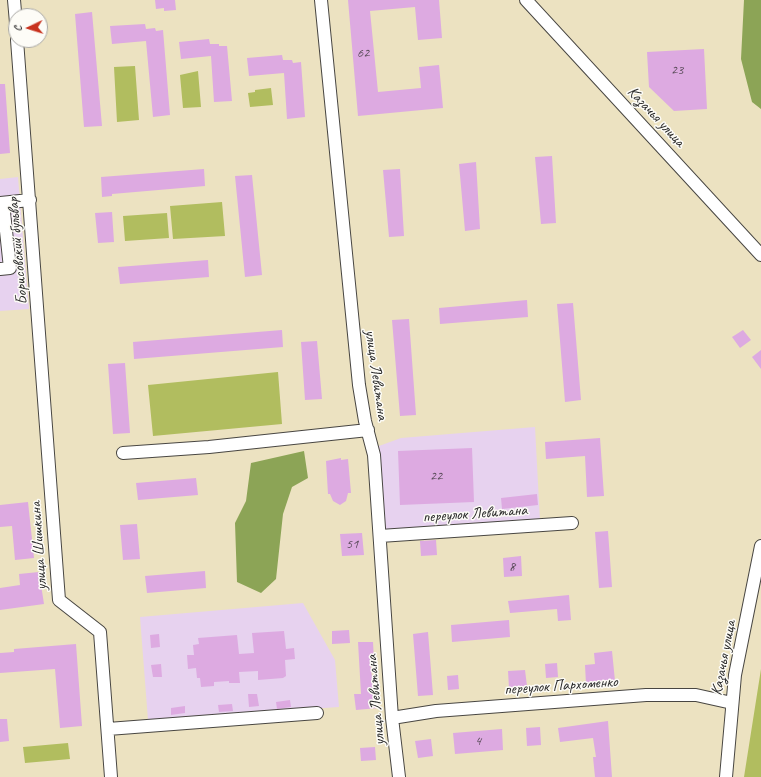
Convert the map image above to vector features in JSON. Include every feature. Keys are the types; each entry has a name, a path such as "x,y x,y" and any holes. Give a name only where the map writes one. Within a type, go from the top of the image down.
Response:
{"street":[{"name":"улица Левитана","path":"321,0 359,385 374,455 392,718 399,777"},
{"name":"Казачья улица","path":"526,0 761,255"},
{"name":"Борисовский бульвар","path":"18,48 39,316"},
{"path":"0,269 10,268 2,203 30,200"},
{"name":"улица Шишкина","path":"39,316 59,600 100,632 111,777"},
{"path":"123,453 216,446 368,430"},
{"name":"переулок Левитана","path":"380,536 572,523"},
{"name":"Казачья улица","path":"726,777 735,675 761,546"},
{"name":"переулок Пархоменко","path":"392,718 436,711 646,695 696,695 732,703"},
{"path":"108,729 317,713"}],"shaded area":[{"path":"18,177 29,309 0,311 0,179"},
{"path":"535,427 540,521 385,532 379,446 401,438"},
{"path":"303,603 335,660 339,707 148,720 140,617"}],"green space":[{"path":"744,0 761,0 761,109 752,102 741,59"},
{"path":"135,66 139,120 117,122 114,67"},
{"path":"198,71 201,107 183,108 180,75"},
{"path":"271,88 273,105 250,107 248,93 255,92 255,90"},
{"path":"222,202 225,236 173,239 170,206"},
{"path":"167,213 169,238 125,241 123,216"},
{"path":"278,372 282,424 153,436 148,385"},
{"path":"304,451 308,478 292,487 283,514 276,579 261,593 237,582 235,523 246,501 251,463"},
{"path":"761,669 761,777 744,777"},
{"path":"68,743 70,759 25,763 23,747"}],"building":[{"path":"155,0 175,0 176,10 164,11 164,8 156,9"},
{"path":"348,0 439,0 442,38 418,40 415,7 370,11 378,92 421,88 419,67 439,65 443,108 358,116"},
{"path":"92,12 102,126 84,127 75,14"},
{"path":"145,24 146,29 155,28 156,31 163,30 170,115 153,117 146,41 112,44 110,26"},
{"path":"209,39 210,44 227,46 232,101 214,102 211,56 181,59 179,42"},
{"path":"704,49 707,109 674,111 649,87 647,52"},
{"path":"282,55 283,60 292,60 293,63 301,62 305,117 287,119 284,73 249,76 247,58"},
{"path":"0,84 5,84 10,153 0,154"},
{"path":"552,156 556,223 541,224 535,157"},
{"path":"476,162 480,229 465,231 459,164"},
{"path":"204,169 205,186 112,194 112,196 102,197 101,177"},
{"path":"400,169 404,236 389,237 383,170"},
{"path":"252,175 262,275 245,277 235,176"},
{"path":"112,212 114,242 98,243 95,213"},
{"path":"208,260 209,277 120,284 118,267"},
{"path":"527,300 528,317 440,324 439,308"},
{"path":"573,303 581,400 565,402 557,304"},
{"path":"409,319 416,415 400,416 392,320"},
{"path":"282,330 283,347 134,359 133,342"},
{"path":"743,330 751,340 740,348 732,337"},
{"path":"317,341 322,399 305,400 301,342"},
{"path":"761,350 761,369 752,357"},
{"path":"125,363 130,433 113,434 108,364"},
{"path":"600,438 604,496 587,497 585,456 546,459 545,442"},
{"path":"472,448 474,502 400,505 398,451"},
{"path":"341,458 341,460 348,459 351,493 348,493 346,501 340,505 333,501 330,494 328,494 326,461"},
{"path":"196,478 198,495 138,500 136,483"},
{"path":"537,494 538,505 502,509 501,498"},
{"path":"28,502 34,558 15,560 12,526 0,527 0,505"},
{"path":"137,524 140,559 123,560 120,525"},
{"path":"608,531 612,587 599,588 595,532"},
{"path":"362,533 364,555 342,556 340,534"},
{"path":"436,540 437,555 421,556 420,541"},
{"path":"521,556 522,576 504,577 503,558"},
{"path":"205,571 206,588 147,593 145,576"},
{"path":"39,572 44,604 0,610 0,588 20,585 19,574"},
{"path":"569,595 571,620 558,621 557,609 510,613 508,601"},
{"path":"509,620 510,637 452,642 451,625"},
{"path":"349,630 350,643 332,644 332,631"},
{"path":"284,631 286,649 294,648 295,659 285,660 286,676 283,678 258,680 258,671 239,672 240,683 229,683 229,681 214,682 214,686 201,687 200,678 197,678 196,668 188,669 187,655 194,655 193,645 199,644 198,638 237,635 239,654 254,653 252,633"},
{"path":"428,632 433,695 418,696 413,634"},
{"path":"159,634 160,647 151,648 150,635"},
{"path":"358,642 373,642 374,661 370,661 374,693 377,692 378,708 356,710 354,694 361,694"},
{"path":"76,644 82,726 60,728 55,669 0,673 0,653 14,652 14,649"},
{"path":"612,651 615,681 586,684 585,665 595,664 594,653"},
{"path":"557,663 558,677 546,678 545,664"},
{"path":"161,664 162,677 153,677 151,665"},
{"path":"525,670 527,686 509,688 508,671"},
{"path":"458,675 459,689 448,690 447,676"},
{"path":"248,694 257,694 259,706 249,707"},
{"path":"290,700 291,707 277,709 276,702"},
{"path":"232,704 233,711 219,712 218,705"},
{"path":"185,706 185,713 171,715 171,708"},
{"path":"0,719 7,719 9,741 0,742"},
{"path":"608,721 612,777 595,777 593,757 596,757 593,738 560,742 558,728"},
{"path":"540,727 541,745 527,746 526,728"},
{"path":"502,729 503,750 455,754 453,733"},
{"path":"431,739 433,756 418,758 415,741"},
{"path":"375,747 376,760 361,761 360,748"}]}
